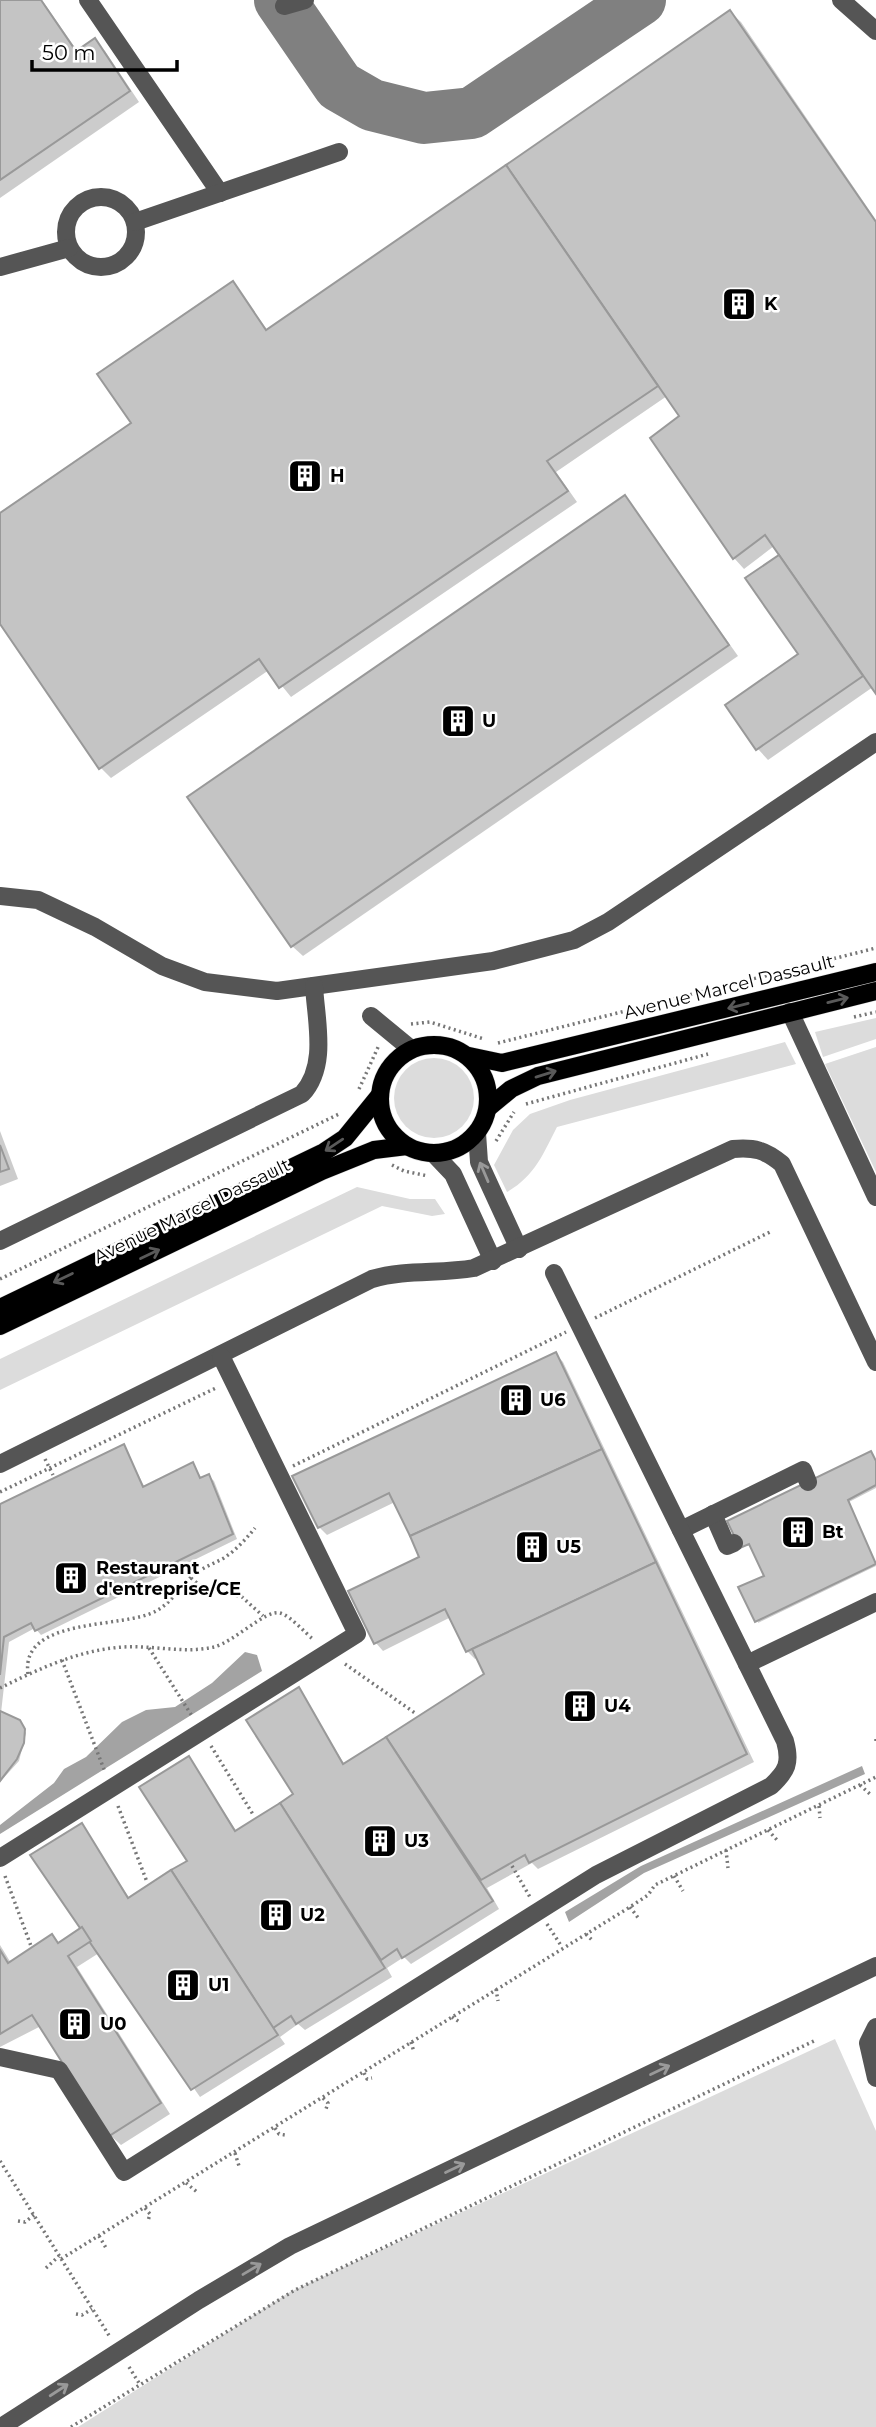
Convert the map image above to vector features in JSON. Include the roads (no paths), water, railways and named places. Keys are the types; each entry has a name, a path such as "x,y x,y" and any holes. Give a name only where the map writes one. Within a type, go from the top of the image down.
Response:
{"main road":[{"name":"Avenue Marcel Dassault","path":"469,1056 502,1063 876,972"},
{"path":"488,1108 486,1080 469,1056 441,1044 411,1049 388,1069 380,1096 386,1124 407,1146 433,1153 450,1151 465,1144 477,1133 488,1108 510,1089 538,1076 876,991"},
{"name":"Avenue Marcel Dassault","path":"0,1308 324,1152 345,1138 380,1096"},
{"name":"Avenue Marcel Dassault","path":"0,1326 322,1171 374,1150 407,1146"}],"street":[{"path":"88,0 220,193"},
{"path":"284,6 305,0"},
{"path":"841,0 876,31"},
{"path":"135,222 339,152"},
{"path":"109,198 120,203 135,222 133,246 117,264 106,267 84,264 69,248 65,237 69,215 86,200 109,198"},
{"path":"0,267 69,248"},
{"path":"0,896 37,900 95,927 162,966 205,982 277,991 493,961 574,940 608,922 876,742"},
{"path":"0,1241 302,1094 313,1083 318,1058 314,986"},
{"path":"790,1012 876,1197"},
{"path":"371,1016 411,1049"},
{"path":"477,1133 481,1165 519,1249"},
{"path":"0,1464 372,1279 391,1273 449,1273 493,1261 733,1149 751,1147 767,1151 782,1164 876,1362"},
{"path":"433,1153 454,1177 493,1261"},
{"path":"0,2057 59,2070 124,2172 596,1875 771,1786 787,1772 790,1757 785,1741 554,1273"},
{"path":"2,1866 357,1634 221,1356"},
{"path":"681,1530 713,1514 772,1492 803,1470 807,1482"},
{"path":"713,1514 727,1545 734,1543"},
{"path":"747,1664 876,1602"},
{"path":"1,2427 290,2246 876,1966"},
{"path":"876,2027 868,2043 876,2078"}],"place":[{"name":"K","path":"739,304"},
{"name":"H","path":"305,476"},
{"name":"U","path":"458,721"},
{"name":"U6","path":"516,1400"},
{"name":"Bt","path":"798,1532"},
{"name":"U5","path":"532,1547"},
{"name":"Restaurant d'entreprise/CE","path":"71,1578"},
{"name":"U4","path":"580,1706"},
{"name":"U3","path":"380,1841"},
{"name":"U2","path":"276,1915"},
{"name":"U1","path":"183,1985"},
{"name":"U0","path":"75,2024"}]}
